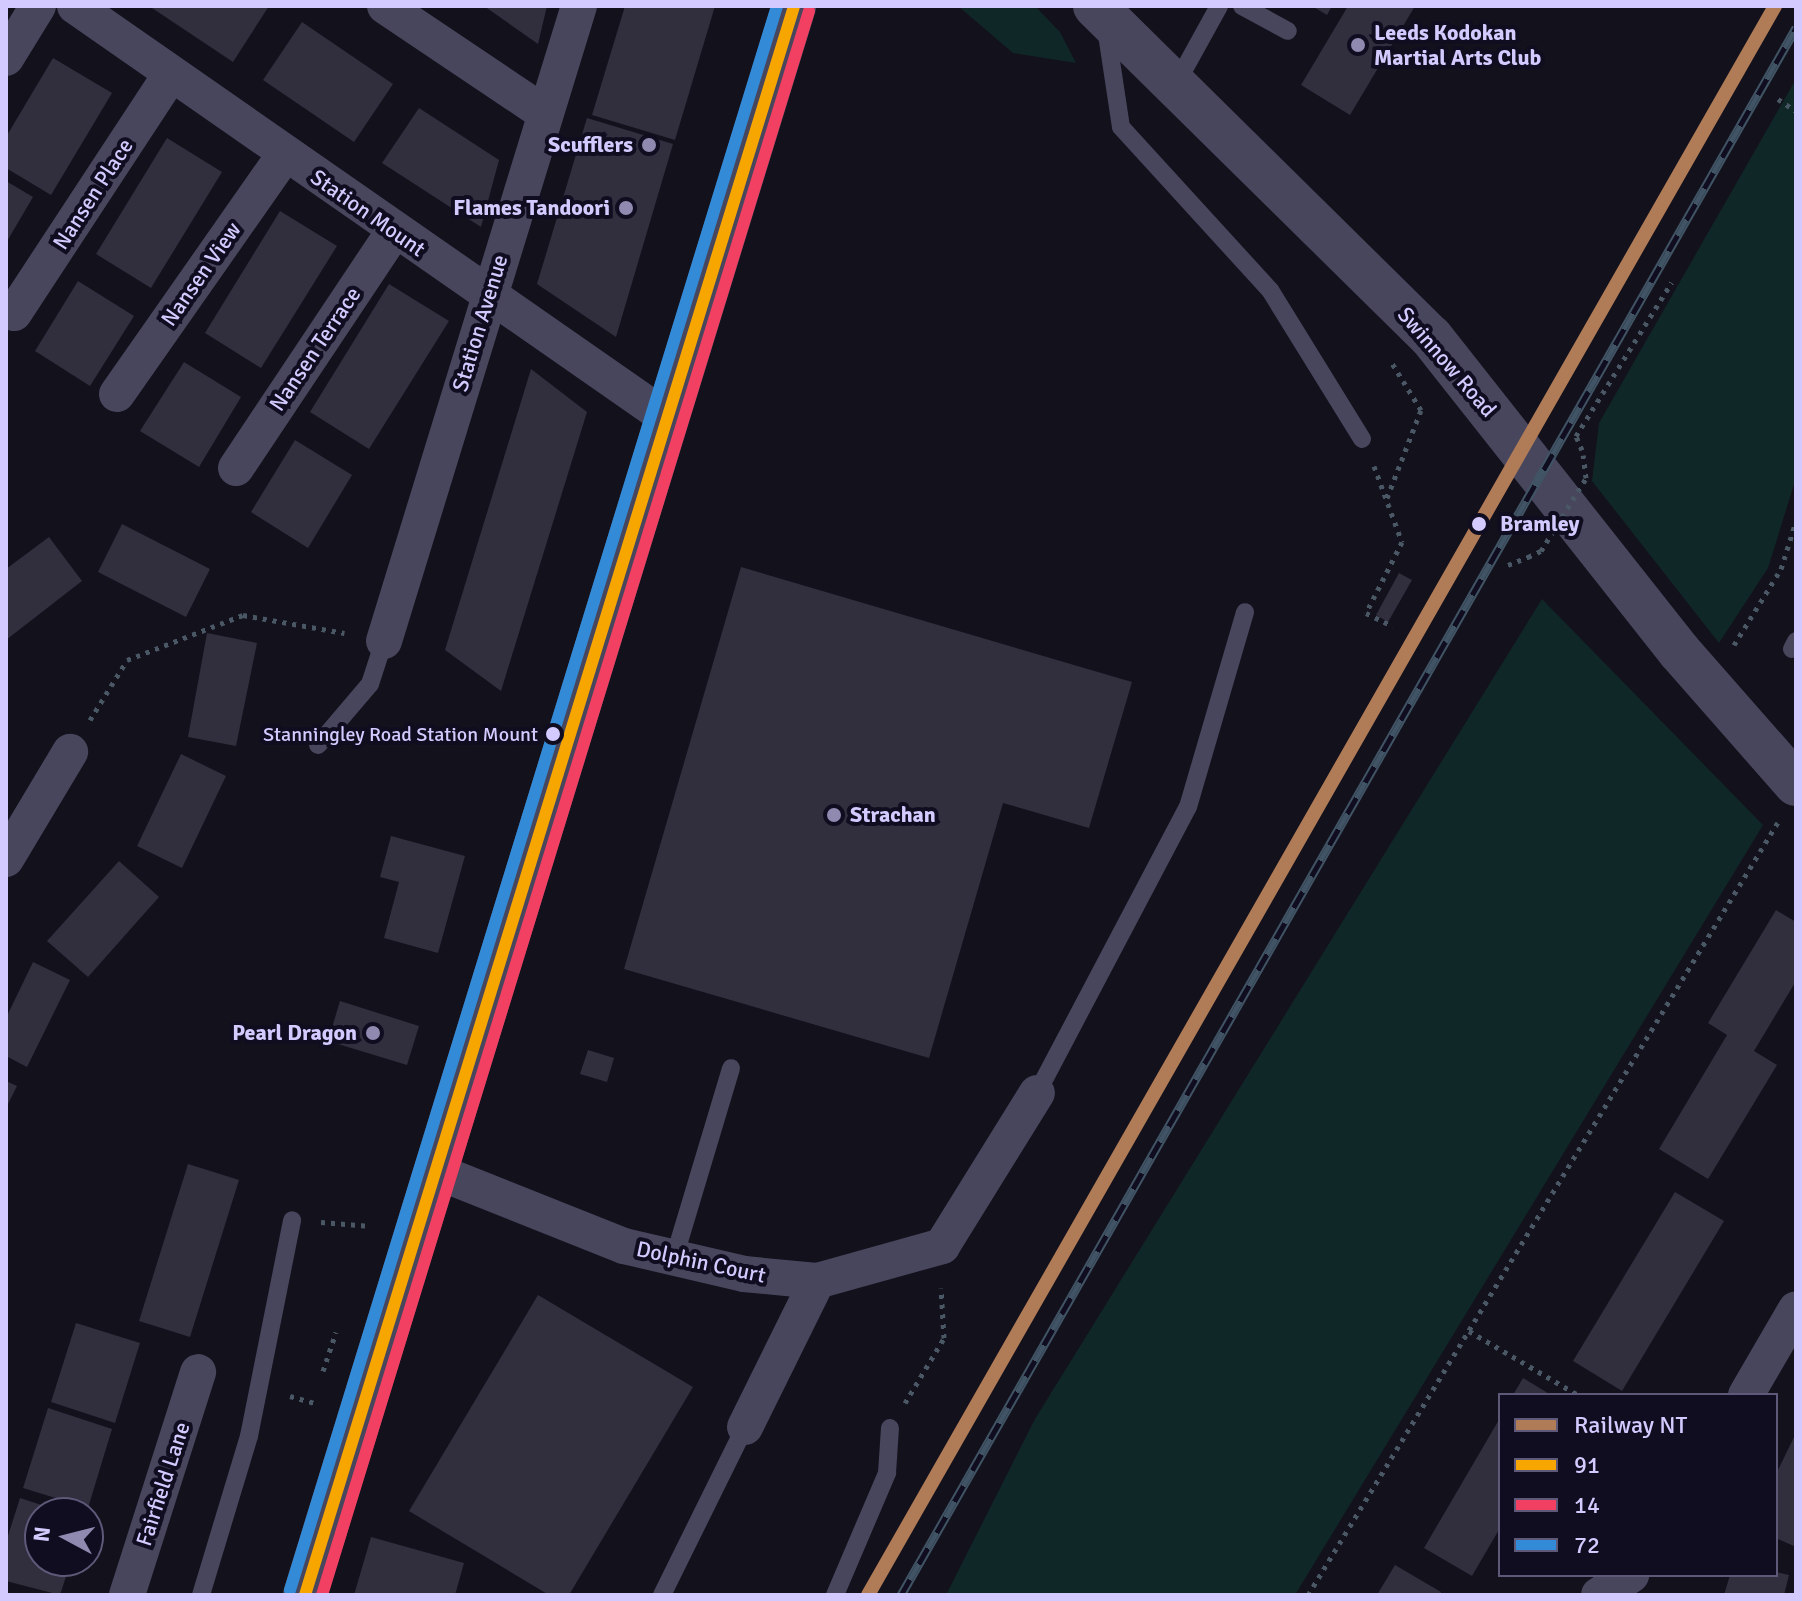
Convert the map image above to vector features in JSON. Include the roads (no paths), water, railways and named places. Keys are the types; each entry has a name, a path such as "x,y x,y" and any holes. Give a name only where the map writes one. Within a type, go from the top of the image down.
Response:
{"street":[{"path":"6,58 38,6"},
{"name":"Station Mount","path":"75,6 488,298 664,416"},
{"path":"385,6 543,112"},
{"name":"Station Avenue","path":"384,641 543,112 579,6"},
{"path":"305,1595 664,416 794,6"},
{"name":"Swinnow Road","path":"1102,8 1431,337 1679,651 1789,800"},
{"name":"Nansen Place","path":"14,313 171,74"},
{"name":"Nansen View","path":"117,394 285,154"},
{"name":"Nansen Terrace","path":"236,468 394,231"},
{"path":"6,859 70,752"},
{"name":"Dolphin Court","path":"433,1170 624,1246 675,1255 744,1274 817,1281 942,1246 1037,1093"},
{"path":"745,1427 817,1281"},
{"path":"1747,1393 1796,1309"},
{"name":"Fairfield Lane","path":"127,1595 198,1372"},
{"path":"1599,1595 1628,1577"}],"lane":[{"path":"1176,84 1219,6"},
{"path":"1242,6 1288,31"},
{"path":"1102,8 1121,127 1270,290 1362,439"},
{"path":"1037,1093 1188,807 1245,612"},
{"path":"318,745 370,684 384,641"},
{"path":"675,1255 731,1068"},
{"path":"201,1595 249,1436 292,1220"},
{"path":"662,1595 745,1427"},
{"path":"835,1595 887,1473 890,1428"}],"railway":[{"path":"901,1595 1796,28"}],"rail line":[{"name":"NT","path":"868,1595 1775,6"}],"place":[{"name":"Leeds Kodokan Martial Arts Club","path":"1358,45"},
{"name":"Scufflers","path":"649,145"},
{"name":"Flames Tandoori","path":"626,208"},
{"name":"Bramley","path":"1479,524"},
{"name":"Stanningley Road Station Mount","path":"553,734"},
{"name":"Strachan","path":"834,815"},
{"name":"Pearl Dragon","path":"373,1033"}]}
